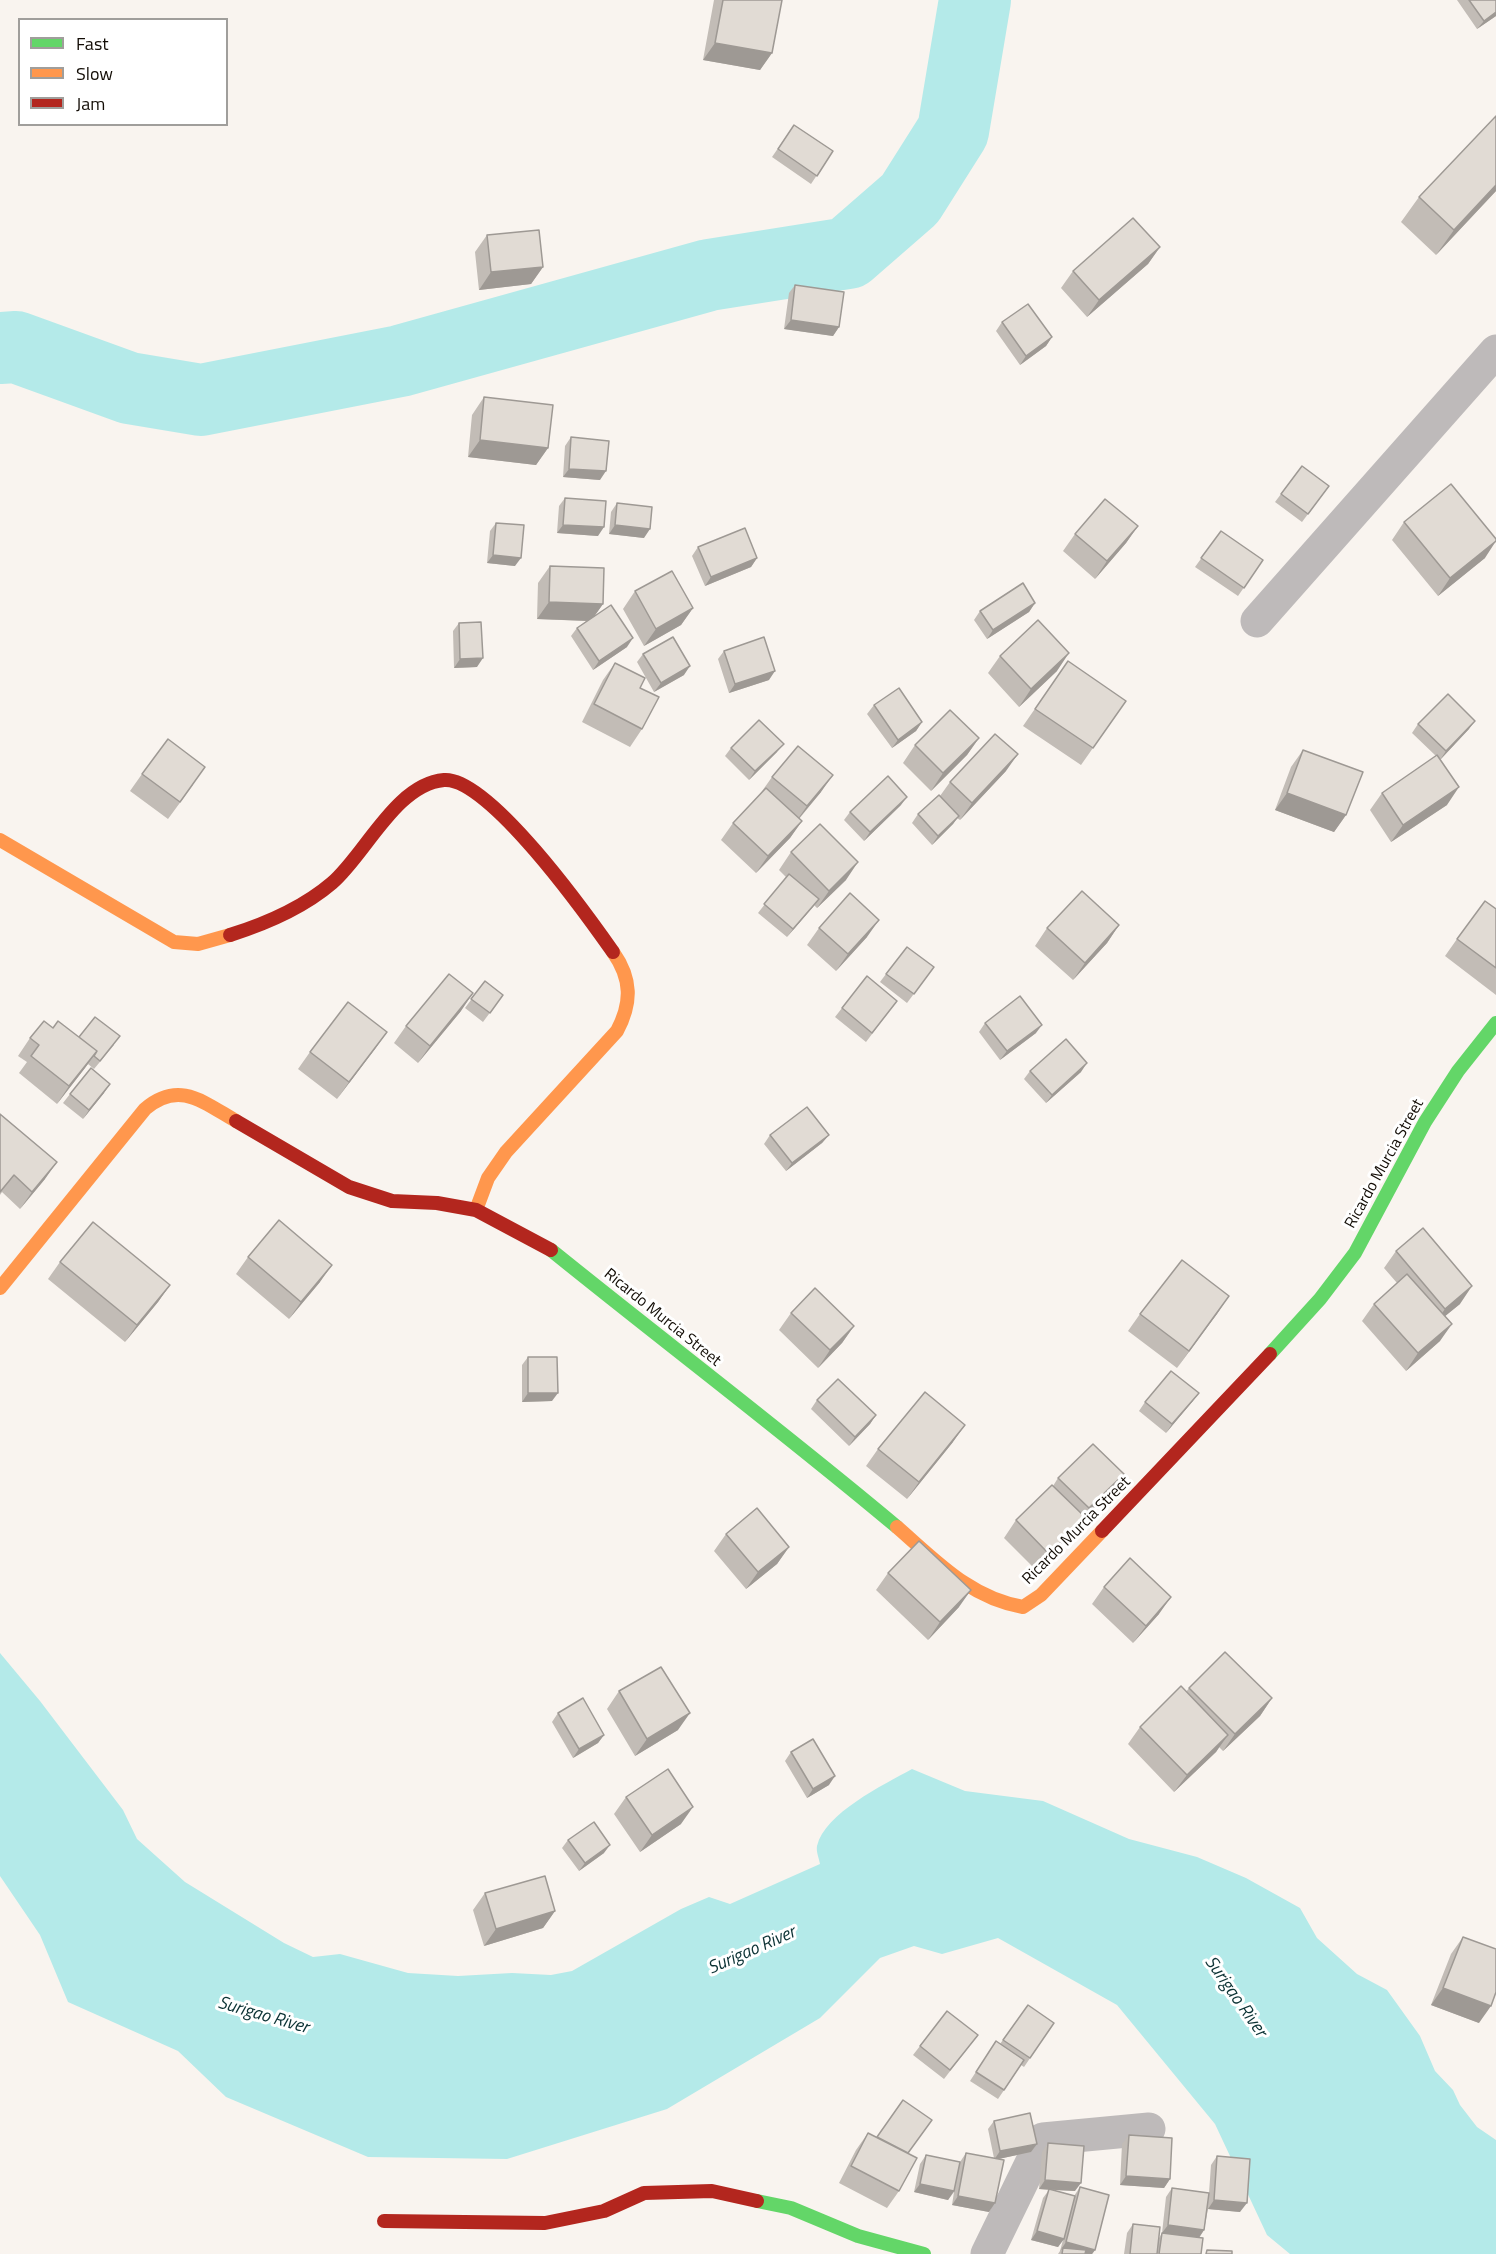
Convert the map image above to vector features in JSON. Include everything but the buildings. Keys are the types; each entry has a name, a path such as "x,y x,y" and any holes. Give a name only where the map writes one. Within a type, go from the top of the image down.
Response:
{"street":[{"path":"1257,621 1496,351"},
{"path":"0,840 159,935 183,945 213,943 307,902 334,882 392,813 419,787 440,779 464,783 497,809 622,962 630,994 627,1015 617,1031 506,1152 488,1178 476,1209 392,1201 349,1187 201,1101 179,1092 162,1094 145,1109 0,1288"},
{"name":"Ricardo Murcia Street","path":"476,1209 542,1243 708,1377 826,1467 965,1585 999,1603 1023,1607 1041,1595 1248,1379 1320,1299 1355,1253 1425,1122 1458,1071 1496,1023"},
{"path":"987,2254 1043,2139 1149,2129"},
{"path":"384,2221 545,2223 604,2211 644,2193 712,2191 791,2208 858,2236 924,2254"}],"water":[{"name":"Surigao River","path":"0,1653 40,1701 123,1810 137,1839 185,1882 284,1943 313,1957 340,1954 408,1973 458,1976 512,1973 551,1975 572,1971 681,1909 709,1897 730,1904 820,1864 817,1846 831,1822 857,1801 912,1769 965,1791 1043,1801 1129,1839 1197,1857 1246,1878 1300,1908 1317,1938 1357,1974 1387,1990 1420,2036 1435,2071 1453,2090 1460,2105 1477,2127 1496,2140 1496,2254 1290,2254 1267,2235 1215,2124 1117,2005 998,1938 942,1954 914,1946 880,1958 820,2018 667,2109 507,2159 368,2157 226,2097 178,2051 68,2002 40,1935 0,1876"}],"waterway":[{"path":"0,348 16,347 129,388 201,400 400,361 709,275 848,253 910,199 953,131 975,0"}],"traffic: fast":[{"path":"1270,1354 1320,1299 1355,1253 1425,1122 1458,1071 1496,1023"},
{"path":"551,1250 897,1527"},
{"path":"757,2201 791,2208 858,2236 924,2254"}],"traffic: slow":[{"path":"0,840 174,942 198,944 230,935"},
{"path":"476,1210 488,1178 506,1152 617,1031 625,1011 628,991 624,972 613,952"},
{"path":"0,1288 145,1109 157,1100 180,1095 191,1097 236,1121"},
{"path":"897,1527 940,1565 970,1587 1004,1602 1023,1607 1041,1595 1102,1531"}],"traffic: jam":[{"path":"230,935 284,914 321,892 344,871 396,807 427,784 444,780 463,785 485,800 510,823 560,880 613,952"},
{"path":"236,1121 349,1187 392,1201 437,1203 476,1210 551,1250"},
{"path":"1102,1531 1270,1354"},
{"path":"384,2221 545,2223 604,2211 644,2193 712,2191 757,2201"}]}
